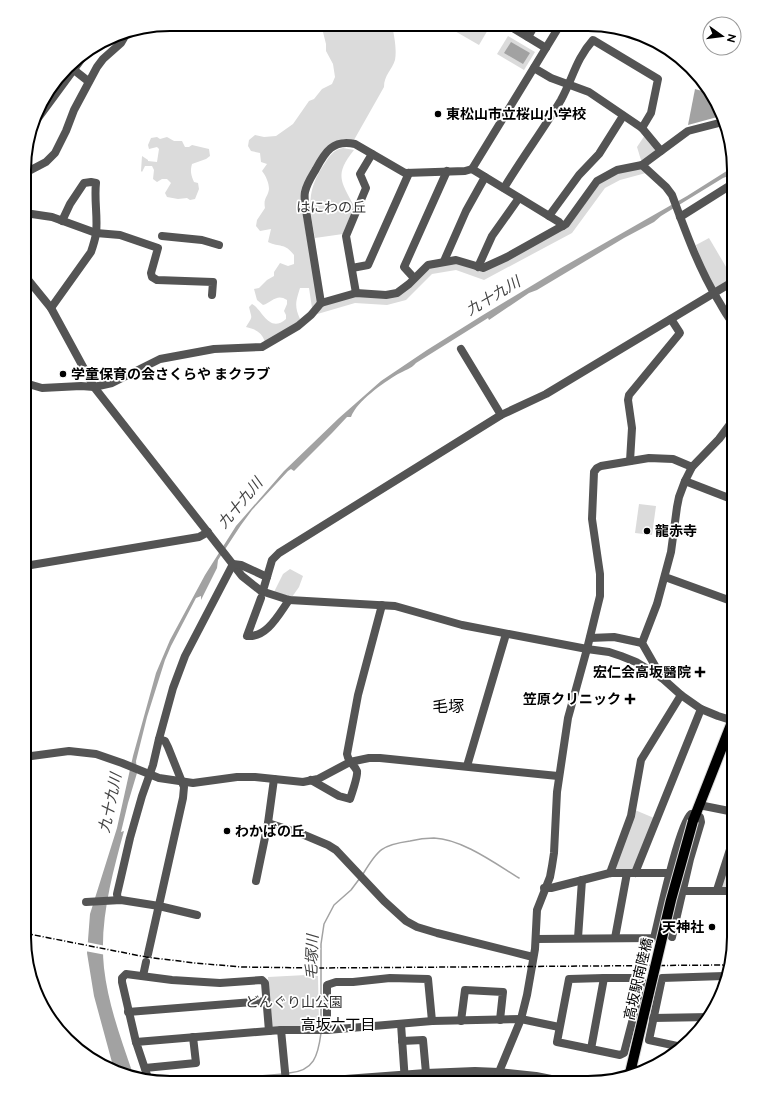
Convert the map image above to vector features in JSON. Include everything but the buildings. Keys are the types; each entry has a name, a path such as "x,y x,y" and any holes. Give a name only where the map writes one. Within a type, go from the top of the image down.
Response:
{"main road":[{"name":"高坂駅南陸橋","path":"631,1069 671,900 696,814 727,735"}],"street":[{"path":"518,31 546,48"},
{"path":"528,37 532,31"},
{"path":"472,169 556,31"},
{"path":"31,170 46,162 55,153 61,143 74,110 88,81 103,59 121,43 124,39"},
{"path":"504,188 556,108 569,85 579,60 593,40 658,79 651,113 642,128"},
{"path":"534,68 551,78 589,92 642,128 661,150"},
{"path":"74,70 88,81"},
{"path":"48,104 72,72"},
{"path":"549,216 579,175 599,154 623,116"},
{"path":"31,385 42,388 81,386 94,388 112,383 160,359 214,350 262,347 298,326 311,315 321,303 356,293 386,295 397,293 405,288 428,265 456,260 483,268 507,257 564,226 600,178 617,170 642,164 688,131 719,123"},
{"path":"321,303 304,204 305,192 307,185 322,158 336,145 348,143 354,144 400,171 409,173 472,169 564,226"},
{"path":"356,293 346,236 366,188 360,174 372,154"},
{"path":"642,164 668,190 699,265 727,315"},
{"path":"414,278 404,267 447,171"},
{"path":"352,268 368,265 409,173"},
{"path":"444,262 466,211 485,177"},
{"path":"51,308 90,252 96,233 96,183 84,183 70,204 62,221"},
{"path":"680,216 727,187"},
{"path":"478,267 492,236 520,198"},
{"path":"31,214 52,217 96,233 120,235 158,248 151,273 152,277 157,280 213,282 212,295"},
{"path":"162,236 202,240 219,245"},
{"path":"31,283 51,308 94,388 219,547 248,582 262,591 289,600 382,605 413,611 462,625 587,650 609,652 636,662 662,678 681,695 701,709 727,718"},
{"path":"264,587 272,560 279,553 501,415 546,394 727,285"},
{"path":"630,461 632,435 628,400 629,396 680,333 671,319"},
{"path":"461,349 501,415"},
{"path":"642,643 657,604 665,577 673,545 679,497 685,481 692,467 720,439 727,429"},
{"path":"498,1076 521,1019 527,995 536,939 538,910 544,888 550,877 554,853 558,776 568,718 600,596 600,574 592,519 594,472 601,466 649,458 673,459 692,467"},
{"path":"685,481 727,497"},
{"path":"31,565 199,536 208,532"},
{"path":"233,563 241,564 267,577"},
{"path":"116,900 130,838 173,688 185,656 233,563"},
{"path":"665,577 727,599"},
{"path":"261,598 247,636 257,636 268,627 289,600"},
{"path":"311,780 339,796 350,799 357,775 356,770 347,758 347,754 357,703 382,605"},
{"path":"468,766 506,634"},
{"path":"590,638 614,638 642,643"},
{"path":"642,643 662,678"},
{"path":"610,873 631,816 641,760 681,695"},
{"path":"615,938 631,873 701,709"},
{"path":"143,976 183,798 184,787 168,747 165,742 159,739"},
{"path":"31,756 69,751 96,754 159,778 193,783 237,777 303,782 318,779 332,773 350,762 369,758 468,766 558,776"},
{"path":"256,882 268,823 274,779"},
{"path":"536,939 654,938 670,873 685,822 691,814 727,812"},
{"path":"672,937 682,891 701,822 700,817 696,814"},
{"path":"268,823 302,834 336,850 384,901 406,921 437,933 533,957"},
{"path":"718,890 727,860"},
{"path":"544,888 551,888 610,873 670,873"},
{"path":"578,938 582,880"},
{"path":"682,891 727,891"},
{"path":"88,902 116,900 159,906 196,915"},
{"path":"147,1074 128,1012 122,978 126,974 190,982 220,983 262,980 264,982 268,1030"},
{"path":"674,1045 649,1040 662,978 721,976"},
{"path":"327,1030 327,985 336,982 353,982 390,978 428,979 432,1021"},
{"path":"591,1049 604,978"},
{"path":"640,978 642,980 622,1055 557,1042 559,1027 569,979 640,978"},
{"path":"462,1021 465,990 503,992 500,1020"},
{"path":"128,1012 266,1001"},
{"path":"653,1018 701,1017"},
{"path":"136,1042 268,1030 327,1030 432,1021 521,1019 559,1027"},
{"path":"401,1024 405,1076"},
{"path":"281,1030 285,1076"},
{"path":"145,1068 196,1063 193,1037"},
{"path":"402,1040 423,1040 426,1073"},
{"path":"416,1076 426,1073 499,1072 536,1076"}],"green space":[{"path":"393,31 396,56 394,64 385,79 384,87 354,140 344,139 332,143 302,189 301,204 318,302 312,308 309,288 300,288 296,304 300,319 265,342 258,332 246,327 251,317 249,307 252,304 266,319 275,324 286,319 284,311 287,300 280,297 263,305 257,300 254,289 259,288 267,280 274,276 274,272 280,263 288,266 294,264 294,255 285,247 268,242 271,229 260,231 256,226 257,220 265,208 265,200 269,187 262,171 267,164 261,162 260,153 251,151 248,146 249,140 255,135 264,137 276,136 293,124 309,101 314,99 322,89 332,84 335,77 333,64 326,51 323,32"},
{"path":"455,31 487,31 479,45"},
{"path":"508,36 535,52 524,70 497,54"},
{"path":"645,135 656,150 644,160 641,160 637,147"},
{"path":"157,137 160,139 167,137 174,141 182,141 185,147 192,145 209,149 210,156 192,164 192,175 194,182 198,183 199,189 195,199 190,200 187,198 178,199 167,197 165,193 171,183 167,179 162,179 157,182 153,179 154,170 152,166 145,166 142,172 141,171 142,156 148,161 157,162 159,149 157,147 149,149 148,145 151,138"},
{"name":"はにわの丘","path":"343,148 354,150 344,166 342,178 343,184 354,206 343,234 315,238 311,217 312,191 319,173 328,158 335,151"},
{"path":"640,168 646,173 620,180 605,188 572,233 484,280 456,270 432,274 406,300 387,305 355,303 314,315 325,305 353,296 387,298 429,268 456,263 483,272 568,227 601,182 618,173"},
{"path":"709,238 727,269 727,280 715,288 705,273 696,245"},
{"path":"639,504 656,506 652,535 635,533"},
{"path":"290,569 303,576 299,587 292,597 274,592 283,574"},
{"path":"635,810 654,818 634,869 616,870 615,867"},
{"path":"727,867 727,888 723,888 721,885"},
{"name":"どんぐり山公園","path":"306,975 318,976 319,1027 271,1027 268,977"}],"shaded area":[{"path":"511,42 530,53 523,64 504,53"},
{"path":"695,89 703,91 717,117 688,125"},
{"path":"727,171 727,177 661,216 654,222 624,238 537,290 529,293 489,320 488,318 378,387 359,405 351,417 347,417 294,471 291,469 288,471 252,510 241,525 218,560 217,568 201,600 201,596 196,598 171,646 165,660 147,717 136,761 137,773 121,832 124,831 115,864 103,933 106,981 112,1008 132,1070 112,1063 94,996 87,953 90,914 117,828 133,756 156,673 170,640 205,575 236,526 284,471 339,418 381,381 483,315 561,268 687,196"}],"pier":[{"path":"86,942 106,946 106,955 85,951"}],"waterway":[{"name":"毛塚川","path":"363,874 377,854 387,847 393,844 425,838 434,838 445,839 467,847 519,878"},
{"name":"毛塚川","path":"321,1027 321,944 324,924 334,905 351,890 360,878"},
{"name":"毛塚川","path":"289,1073 297,1072 309,1066 316,1055 321,1033"},
{"name":"毛塚川","path":"260,1076 283,1074"}],"railway":[{"path":"31,934 146,957 242,967 318,968 724,965"}],"place":[{"name":"東松山市立桜山小学校","path":"438,114"},
{"name":"学童保育の会さくらや まクラブ","path":"63,374"},
{"name":"龍赤寺","path":"647,531"},
{"name":"宏仁会高坂醫院","path":"700,672"},
{"name":"笠原クリニック","path":"630,699"},
{"name":"わかばの丘","path":"227,831"},
{"name":"天神社","path":"712,927"}],"district":[{"name":"毛塚","path":"448,706"},
{"name":"高坂六丁目","path":"338,1025"}],"water label":[{"name":"九十九川","path":"493,296"},
{"name":"九十九川","path":"240,503"},
{"name":"九十九川","path":"110,803"}]}
